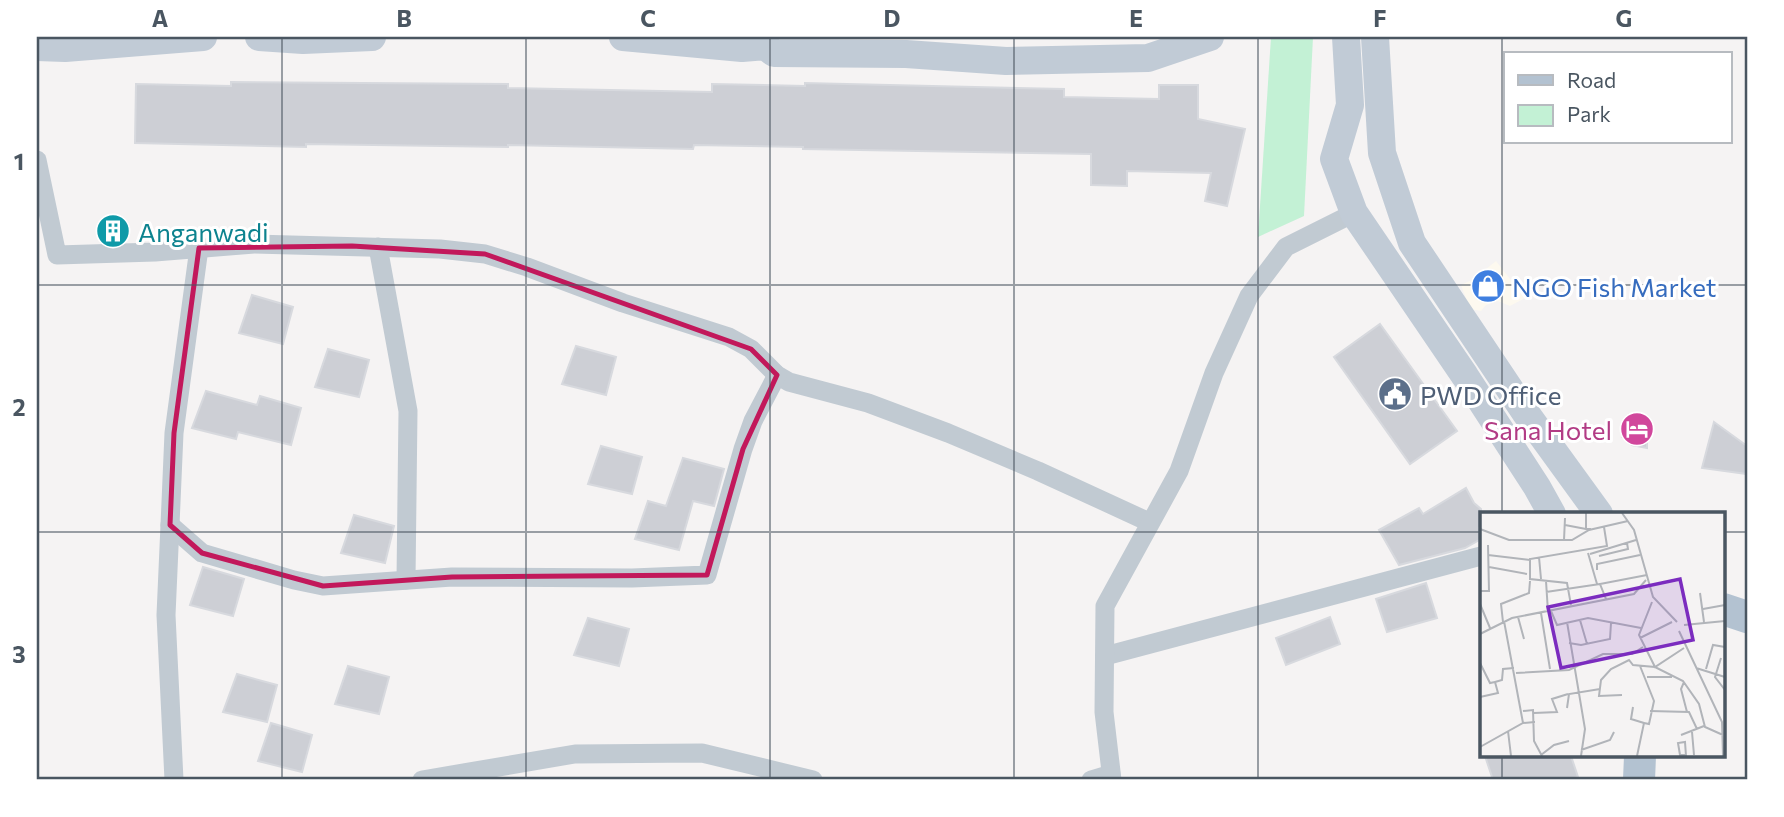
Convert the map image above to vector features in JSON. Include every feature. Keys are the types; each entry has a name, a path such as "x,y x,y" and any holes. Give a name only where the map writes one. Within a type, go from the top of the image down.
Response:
{"main road":[{"path":"37,47 65,48 202,37"},
{"path":"259,37 372,37"},
{"path":"623,37 741,48 765,42 774,52 906,54 1006,61 1148,58 1210,37"},
{"path":"1346,37 1350,105 1334,159 1354,213 1465,376 1551,512"},
{"path":"1375,37 1382,153 1412,243 1525,412 1598,512"},
{"path":"1724,609 1747,617"},
{"path":"1639,780 1640,758"}],"street":[{"path":"37,160 57,255 254,244 440,249 485,254 622,303 729,337 751,349 777,375 789,382 868,403 948,433 1149,522"},
{"path":"1091,780 1112,777 1104,712 1105,606 1179,471 1214,373 1249,296 1286,247 1354,213"},
{"path":"378,247 408,411 406,580"},
{"path":"174,780 166,615 174,433 199,248"},
{"path":"170,525 202,554 323,586 452,577 632,579 707,575 743,449 753,421 777,375"},
{"path":"1105,656 1480,556"},
{"path":"422,780 575,754 702,754 813,780"}],"highlighted area":[{"path":"352,246 485,254 751,349 777,375 743,449 707,575 452,577 323,586 202,553 170,525 174,433 199,248"}],"shaded area":[{"name":"NGO Fish Market","path":"1496,261 1525,298 1510,306 1498,301 1486,305 1481,311 1470,309 1461,285"}],"green space":[{"path":"1271,37 1313,37 1304,216 1258,237"}],"building":[{"path":"231,82 508,84 508,88 712,92 712,84 805,86 805,83 1064,89 1064,97 1159,99 1159,85 1198,85 1198,119 1245,129 1227,206 1205,201 1211,173 1127,171 1127,186 1091,185 1091,154 694,145 693,149 508,145 306,144 306,147 135,143 136,84 231,86"},
{"path":"252,295 293,307 283,344 239,333"},
{"name":"PWD Office","path":"1380,324 1457,431 1410,464 1334,357"},
{"path":"576,346 616,357 606,395 562,384"},
{"path":"328,349 369,360 359,397 315,387"},
{"path":"206,391 257,405 260,396 301,408 291,445 238,432 236,439 192,428"},
{"name":"Sana Hotel","path":"1629,415 1647,419 1647,448 1632,445 1622,437"},
{"path":"1714,422 1747,446 1747,474 1702,468"},
{"path":"601,446 642,457 632,494 588,484"},
{"path":"683,458 724,469 714,506 693,501 679,550 635,539 648,501 666,506"},
{"path":"1466,488 1474,503 1481,509 1480,540 1465,548 1399,565 1379,530 1419,508 1423,514"},
{"path":"354,515 394,526 385,563 341,553"},
{"path":"203,567 244,579 233,616 190,605"},
{"path":"1426,583 1437,618 1387,632 1376,599"},
{"path":"1330,617 1340,644 1286,665 1276,638"},
{"path":"588,618 629,629 619,666 574,655"},
{"path":"348,666 389,677 379,714 335,704"},
{"path":"237,674 277,685 267,722 223,712"},
{"path":"271,723 312,735 302,772 258,761"},
{"path":"1486,758 1572,758 1578,777 1568,780 1493,780"}],"place":[{"name":"Anganwadi","path":"113,231"},
{"name":"NGO Fish Market","path":"1488,286"},
{"name":"PWD Office","path":"1395,394"},
{"name":"Sana Hotel","path":"1637,429"}]}
